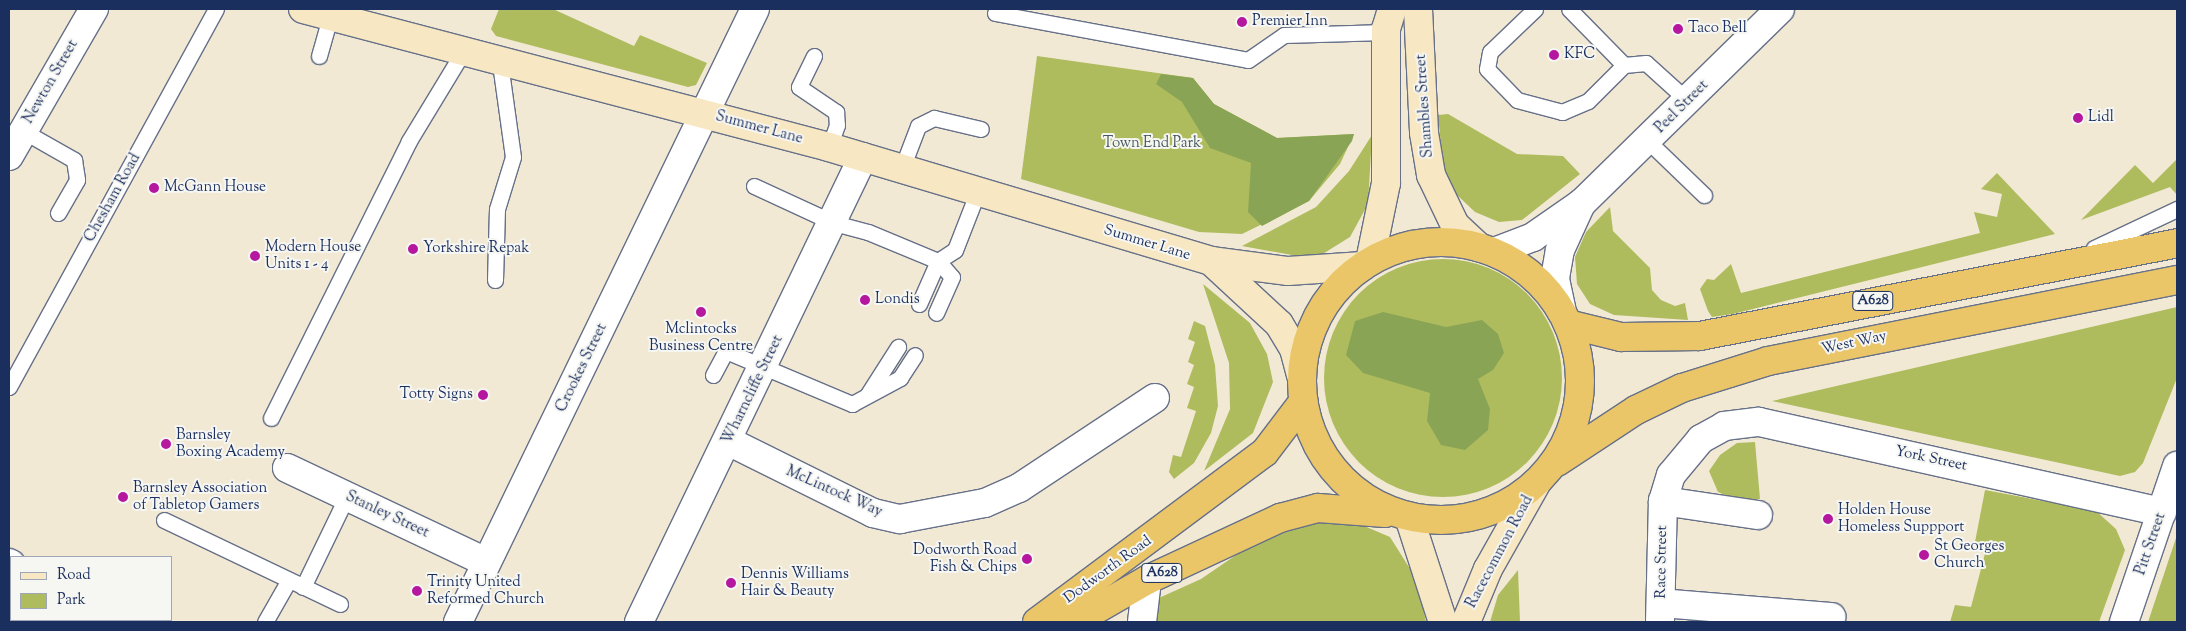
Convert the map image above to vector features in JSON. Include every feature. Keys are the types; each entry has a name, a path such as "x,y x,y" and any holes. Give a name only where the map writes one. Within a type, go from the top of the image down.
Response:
{"highway":[{"path":"1403,515 1346,483 1325,460 1302,389 1307,344 1320,313 1339,286 1367,264 1401,248 1441,242 1486,250 1541,284 1565,318 1578,360 1579,397 1570,432 1545,474"},
{"name":"A628","path":"1565,318 1621,337 1700,336 2031,268 2177,243"},
{"name":"West Way","path":"1403,515 1435,521 1473,517 1508,504 1545,474 1652,402 1682,388 1768,361 2177,280"},
{"name":"Dodworth Road","path":"1038,622 1265,452 1302,389"},
{"name":"Dodworth Road","path":"1074,622 1147,580 1253,528 1318,508 1403,515"}],"street":[{"name":"Newton Street","path":"9,156 94,9"},
{"name":"Summer Lane","path":"303,9 500,63 829,147 1211,261 1288,271 1367,264"},
{"name":"Crookes Street","path":"458,622 755,9"},
{"name":"Shambles Street","path":"1418,9 1424,133 1431,175 1455,225 1486,250"},
{"name":"Peel Street","path":"1486,250 1533,237 1582,203 1648,141 1780,9"},
{"path":"1367,264 1386,183 1385,20"},
{"name":"Wharncliffe Street","path":"639,622 834,223 863,157"},
{"name":"Peel Street","path":"1565,318 1555,278 1559,259 1582,203"},
{"name":"Summer Lane","path":"1211,261 1279,324 1294,349 1302,389"},
{"name":"McLintock Way","path":"728,441 873,513 900,519 985,503 1019,488 1155,398"},
{"name":"York Street","path":"1700,439 1724,426 1759,422 2162,512"},
{"name":"Race Street","path":"1660,613 1663,501 1674,470 1700,439"},
{"name":"Pitt Street","path":"2124,622 2177,466"},
{"name":"Stanley Street","path":"287,468 486,562"},
{"name":"Racecommon Road","path":"1466,622 1488,570 1545,474"},
{"path":"1663,501 1758,515"},
{"path":"1403,515 1443,622"},
{"path":"1142,622 1147,580"},
{"path":"1660,613 1787,619 1831,617"}],"lane":[{"name":"Chesham Road","path":"9,386 216,9"},
{"path":"1535,9 1490,52 1487,69 1517,100 1562,112 1588,101 1624,64 1646,63 1688,101"},
{"path":"1569,9 1624,64"},
{"path":"996,13 1248,60 1284,35 1385,20"},
{"path":"319,56 330,17"},
{"path":"271,418 409,141 463,52"},
{"path":"814,56 799,87 836,112 837,126 829,147"},
{"path":"495,280 497,208 513,157 500,63"},
{"path":"902,168 918,126 934,118 981,129"},
{"path":"23,131 74,160 77,180 58,213"},
{"path":"1648,141 1704,195"},
{"path":"754,186 834,223 868,232 938,261 952,277 936,312"},
{"path":"918,304 938,261 955,250 978,191"},
{"path":"2031,268 2112,242 2177,209"},
{"path":"868,396 898,347"},
{"path":"713,375 726,351 852,404 900,378 915,355"},
{"path":"304,587 347,496"},
{"path":"164,520 340,604"},
{"path":"265,622 289,580"}],"green space":[{"path":"499,9 553,9 634,46 640,35 707,63 696,85 688,87 496,36 491,29"},
{"name":"Town End Park","path":"1037,56 1193,78 1214,104 1277,138 1354,134 1340,164 1309,201 1242,234 1199,232 1021,179"},
{"path":"1161,74 1193,78 1214,104 1277,138 1354,134 1352,141 1309,201 1262,226 1248,212 1251,163 1210,148 1182,102 1156,84"},
{"path":"1448,114 1517,154 1563,156 1580,174 1522,220 1499,222 1475,212 1457,195 1443,166 1438,115"},
{"path":"1372,135 1368,204 1350,237 1321,255 1303,257 1242,246 1316,207 1349,171"},
{"path":"2177,159 2177,195 2170,187 2081,220 2135,165 2153,183"},
{"path":"1997,173 2055,234 1733,314 1712,317 1708,311 1700,289 1707,279 1714,280 1731,264 1741,293 1980,233 1974,212 1997,217 2002,194 1981,189"},
{"path":"1610,207 1613,231 1650,268 1652,290 1661,300 1675,306 1685,303 1688,320 1614,315 1590,304 1577,284 1575,257 1586,232"},
{"path":"1443,259 1466,262 1488,268 1509,279 1527,294 1542,312 1553,333 1559,355 1562,378 1559,401 1553,423 1542,444 1527,462 1509,477 1488,488 1466,494 1443,497 1420,494 1398,488 1377,477 1359,462 1344,444 1333,423 1327,401 1324,378 1327,355 1333,333 1344,312 1359,294 1377,279 1398,268 1420,262"},
{"path":"1203,284 1250,323 1267,354 1273,382 1253,433 1204,471 1230,409 1229,363"},
{"path":"2177,307 2177,378 2143,463 2135,472 2120,476 1772,401"},
{"path":"1383,312 1446,327 1482,320 1498,334 1504,353 1493,370 1478,379 1490,409 1488,430 1465,450 1441,445 1427,421 1430,393 1363,373 1346,355 1355,321"},
{"path":"1194,321 1205,326 1215,365 1218,406 1211,433 1194,463 1174,479 1169,472 1173,455 1181,457 1196,411 1187,408 1194,387 1187,384 1194,365 1188,362 1195,342 1188,339"},
{"path":"1755,442 1760,499 1739,501 1718,492 1709,471 1720,455 1737,443"},
{"path":"1985,490 2096,511 2116,529 2125,550 2099,622 1950,622 1955,605 1971,607 1987,546 1975,542"},
{"path":"1341,516 1390,537 1417,580 1426,622 1151,622 1150,602 1201,579 1280,525"},
{"path":"2177,535 2177,622 2148,622"},
{"path":"1518,570 1520,622 1490,622 1498,595"}],"place":[{"name":"Premier Inn","path":"1242,22"},
{"name":"Taco Bell","path":"1678,29"},
{"name":"KFC","path":"1554,55"},
{"name":"Lidl","path":"2078,118"},
{"name":"McGann House","path":"154,188"},
{"name":"Yorkshire Repak","path":"413,249"},
{"name":"Modern House Units 1 - 4","path":"255,256"},
{"name":"Londis","path":"865,300"},
{"name":"Mclintocks Business Centre","path":"701,312"},
{"name":"Totty Signs","path":"483,395"},
{"name":"Barnsley Boxing Academy","path":"166,444"},
{"name":"Barnsley Association of Tabletop Gamers","path":"123,497"},
{"name":"Holden House Homeless Suppport","path":"1828,519"},
{"name":"St Georges Church","path":"1924,555"},
{"name":"Dodworth Road Fish & Chips","path":"1027,559"},
{"name":"Dennis Williams Hair & Beauty","path":"731,583"},
{"name":"Trinity United Reformed Church","path":"417,591"}]}
